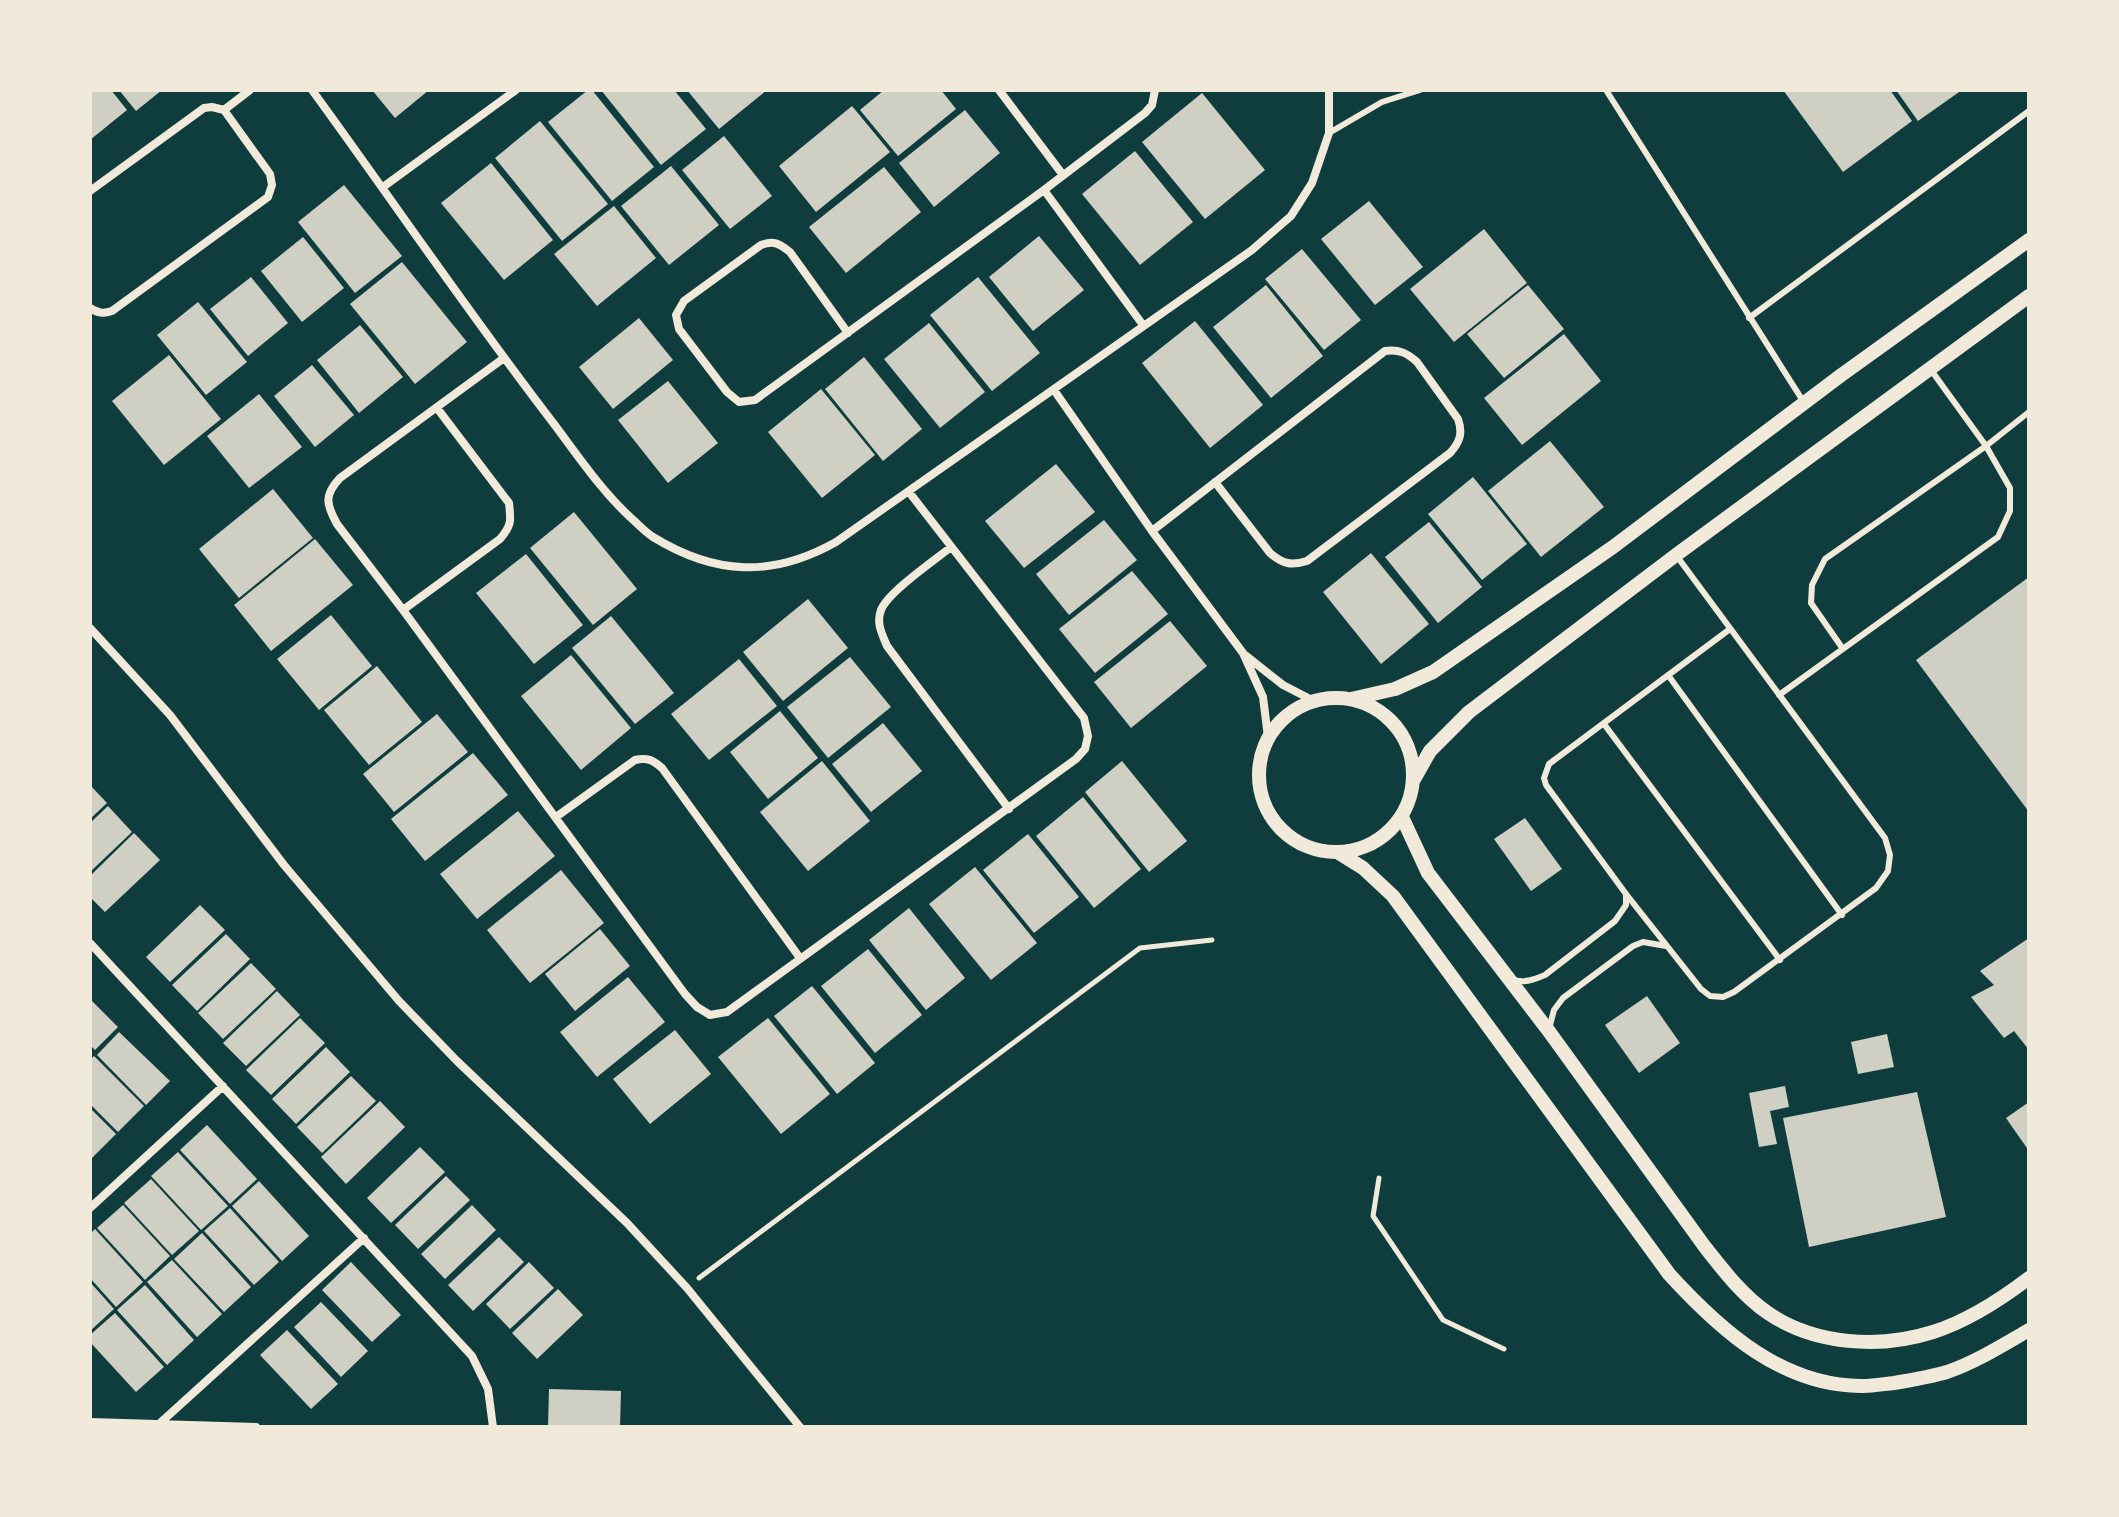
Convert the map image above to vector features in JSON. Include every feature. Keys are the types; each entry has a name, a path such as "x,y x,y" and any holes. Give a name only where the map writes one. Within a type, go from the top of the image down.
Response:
{"street":[{"path":"224,110 250,90"},
{"path":"312,90 504,358 612,500 650,536 691,558 742,568 776,567 811,556 836,542 1252,250 1291,216 1312,183 1329,133 1329,90"},
{"path":"383,187 516,90"},
{"path":"999,90 1063,175"},
{"path":"848,333 790,252 777,243 769,242 684,301 676,315 679,329 727,392 739,402 755,400 848,333 1044,190 1145,113 1152,105 1155,90"},
{"path":"90,191 204,108 212,107 224,110 270,174 272,185 268,197 112,311 97,312 90,308"},
{"path":"1044,190 1143,325"},
{"path":"1351,699 1372,707 1390,720 1404,738 1412,759 1410,799 1402,817 1385,836 1364,848 1339,853 1316,851 1294,841 1276,825 1264,805 1258,783 1259,759 1268,737 1287,715 1314,701 1351,699 1395,689 1433,672 1613,547 2029,240"},
{"path":"1413,781 1430,751 1469,712 1676,555 2029,296"},
{"path":"1152,531 1215,482 1385,351 1400,350 1417,362 1458,419 1461,429 1459,440 1450,453 1307,561 1297,564 1288,565 1270,553 1215,482"},
{"path":"504,358 340,478 331,488 328,498 330,511 685,994 710,1015 727,1012 1009,809 1085,749 1088,736 1084,718 909,492"},
{"path":"1054,390 1152,531 1243,653 1263,697 1268,737"},
{"path":"403,610 500,539 511,520 509,503 437,408"},
{"path":"951,547 890,597 881,609 879,626 887,646 1009,809"},
{"path":"90,628 170,715 284,865 399,1001 457,1061 617,1213 687,1288 800,1427"},
{"path":"1243,653 1283,685 1314,701"},
{"path":"556,817 635,760 654,760 800,958"},
{"path":"1402,817 1428,873 1548,1030 1705,1247 1732,1281 1767,1312 1802,1332 1836,1339 1874,1342 1907,1338 1933,1332 1966,1318 2029,1278"},
{"path":"1339,853 1363,868 1393,896 1669,1274 1702,1310 1741,1343 1765,1358 1819,1380 1864,1386 1948,1371 2029,1330"},
{"path":"90,943 472,1356 488,1389 493,1427"},
{"path":"90,1208 223,1086"},
{"path":"159,1424 364,1238"},
{"path":"90,1422 256,1427"}],"lane":[{"path":"1329,133 1382,102 1420,90"},
{"path":"1606,90 1804,404"},
{"path":"1749,318 2029,111"},
{"path":"1779,695 1998,537 2010,511 2010,488 1986,446 1930,369"},
{"path":"1843,649 1811,603 1812,585 1825,559 1986,446 2029,412"},
{"path":"1676,555 1885,838 1890,855 1888,871 1876,888 1780,960 1723,997 1710,996 1701,989 1626,894 1546,785 1544,778 1549,764 1730,629"},
{"path":"1668,675 1842,915"},
{"path":"1604,724 1780,960"},
{"path":"1510,980 1523,982 1545,975 1615,921 1626,905 1626,894"},
{"path":"1548,1030 1554,1010 1563,998 1633,946 1655,942 1666,946"}],"path":[{"path":"687,1288 1140,948 1212,940"},
{"path":"1379,1178 1373,1216 1443,1320 1504,1349"}],"building":[{"path":"90,90 111,90 127,110 90,140"},
{"path":"119,90 162,90 136,111"},
{"path":"372,90 429,90 395,118"},
{"path":"592,90 654,167 612,201 548,122"},
{"path":"601,90 674,90 706,129 661,165"},
{"path":"687,90 767,90 719,129"},
{"path":"884,90 941,90 956,109 898,156 860,110"},
{"path":"1783,90 1890,90 1912,121 1843,172"},
{"path":"1896,90 1962,90 1918,121"},
{"path":"1202,93 1265,170 1205,219 1142,142"},
{"path":"852,106 890,152 816,212 779,166"},
{"path":"965,110 1000,153 934,207 899,163"},
{"path":"540,121 608,204 562,241 495,158"},
{"path":"724,136 772,196 730,229 682,170"},
{"path":"1135,151 1193,222 1140,265 1082,194"},
{"path":"491,163 553,240 504,280 441,203"},
{"path":"671,166 719,225 669,265 621,206"},
{"path":"884,167 921,212 846,273 809,227"},
{"path":"344,185 402,256 355,293 298,222"},
{"path":"1369,201 1423,267 1375,305 1321,239"},
{"path":"614,206 656,258 597,306 554,254"},
{"path":"1484,229 1527,283 1454,342 1410,289"},
{"path":"1039,236 1084,290 1033,331 989,277"},
{"path":"303,237 344,288 302,322 261,271"},
{"path":"1302,249 1361,320 1324,350 1265,279"},
{"path":"402,262 467,342 415,384 350,304"},
{"path":"251,277 288,323 248,356 210,309"},
{"path":"978,277 1040,353 992,391 930,315"},
{"path":"1266,285 1323,356 1271,398 1213,327"},
{"path":"1528,285 1564,329 1504,378 1467,334"},
{"path":"198,302 247,362 206,395 157,335"},
{"path":"639,318 673,360 613,409 579,367"},
{"path":"1195,321 1263,405 1210,448 1142,363"},
{"path":"929,323 985,392 940,428 884,359"},
{"path":"360,325 403,377 359,413 317,360"},
{"path":"1564,334 1601,381 1522,445 1484,398"},
{"path":"169,355 221,419 164,465 112,401"},
{"path":"864,357 922,429 883,461 825,389"},
{"path":"312,365 354,415 315,447 274,396"},
{"path":"668,381 718,443 668,483 618,420"},
{"path":"821,389 875,455 822,498 768,432"},
{"path":"259,394 302,447 249,488 207,436"},
{"path":"1550,441 1604,507 1541,557 1488,491"},
{"path":"1056,464 1095,512 1024,568 985,521"},
{"path":"1473,477 1527,544 1482,580 1428,514"},
{"path":"273,489 313,538 239,598 199,549"},
{"path":"574,512 637,589 593,625 530,548"},
{"path":"1104,520 1137,560 1069,615 1036,574"},
{"path":"1429,522 1482,587 1438,623 1385,557"},
{"path":"315,539 353,585 271,651 234,605"},
{"path":"1371,553 1429,624 1381,664 1323,592"},
{"path":"526,554 583,625 534,664 476,593"},
{"path":"1132,571 1168,614 1095,673 1059,629"},
{"path":"2029,577 2029,812 1916,660"},
{"path":"808,599 848,648 783,701 743,652"},
{"path":"331,615 372,666 319,710 277,659"},
{"path":"611,616 674,693 635,724 572,648"},
{"path":"1170,621 1207,666 1131,728 1094,682"},
{"path":"571,655 631,728 581,770 521,696"},
{"path":"850,657 891,707 828,758 787,707"},
{"path":"739,659 777,706 709,760 671,714"},
{"path":"377,666 422,722 369,765 324,710"},
{"path":"780,711 818,758 768,799 730,752"},
{"path":"437,714 468,752 394,812 363,774"},
{"path":"883,723 922,771 871,812 832,764"},
{"path":"473,753 508,795 425,861 391,819"},
{"path":"822,761 870,821 808,871 760,812"},
{"path":"1122,761 1187,841 1149,872 1085,792"},
{"path":"90,785 107,803 90,819"},
{"path":"1083,797 1141,869 1094,908 1036,836"},
{"path":"108,806 132,832 90,872 90,823"},
{"path":"518,811 555,856 477,919 440,874"},
{"path":"1525,818 1562,869 1531,891 1494,839"},
{"path":"134,833 160,860 105,912 90,897 90,876"},
{"path":"1028,834 1079,897 1034,933 983,870"},
{"path":"975,867 1037,943 991,980 929,904"},
{"path":"561,870 604,923 530,983 487,930"},
{"path":"200,905 225,930 170,982 146,957"},
{"path":"909,908 965,978 926,1010 869,940"},
{"path":"600,929 630,966 575,1011 545,974"},
{"path":"226,934 250,959 197,1011 172,985"},
{"path":"2029,938 2029,1050 2014,1031 2004,1038 1971,997 1994,985 1980,971"},
{"path":"868,949 922,1015 875,1053 821,986"},
{"path":"251,963 276,989 223,1039 198,1013"},
{"path":"628,977 665,1022 597,1077 560,1032"},
{"path":"812,986 875,1063 837,1094 774,1016"},
{"path":"277,991 300,1015 246,1066 223,1043"},
{"path":"1647,996 1680,1043 1639,1073 1605,1025"},
{"path":"90,999 118,1027 95,1050 90,1045"},
{"path":"300,1018 325,1043 271,1095 246,1070"},
{"path":"768,1018 830,1094 781,1134 718,1057"},
{"path":"675,1030 711,1074 650,1124 613,1079"},
{"path":"119,1032 170,1081 146,1105 97,1055"},
{"path":"1887,1034 1894,1067 1858,1074 1851,1042"},
{"path":"326,1047 350,1072 296,1124 272,1099"},
{"path":"94,1056 144,1106 118,1132 90,1104 90,1060"},
{"path":"351,1076 376,1101 322,1153 297,1127"},
{"path":"1785,1086 1789,1107 1770,1111 1777,1144 1759,1147 1749,1093"},
{"path":"1917,1092 1946,1217 1809,1247 1783,1118"},
{"path":"380,1101 405,1127 346,1184 321,1157"},
{"path":"2029,1102 2029,1151 2006,1118"},
{"path":"90,1108 116,1134 90,1160"},
{"path":"207,1125 257,1179 230,1204 180,1150"},
{"path":"420,1147 445,1172 391,1223 367,1198"},
{"path":"178,1152 228,1206 201,1230 151,1176"},
{"path":"446,1176 470,1200 418,1249 395,1225"},
{"path":"151,1179 199,1231 172,1255 124,1203"},
{"path":"259,1181 309,1236 282,1261 232,1206"},
{"path":"123,1205 170,1256 145,1280 97,1228"},
{"path":"472,1205 496,1230 445,1279 421,1254"},
{"path":"230,1208 279,1262 254,1285 204,1231"},
{"path":"95,1229 143,1282 116,1307 90,1278 90,1234"},
{"path":"202,1233 251,1287 224,1312 174,1259"},
{"path":"499,1237 524,1262 473,1311 448,1285"},
{"path":"172,1260 222,1314 197,1337 147,1282"},
{"path":"351,1262 401,1315 372,1342 322,1290"},
{"path":"529,1262 554,1288 510,1329 486,1304"},
{"path":"90,1282 114,1309 90,1331"},
{"path":"145,1285 194,1340 167,1365 117,1310"},
{"path":"558,1289 583,1315 537,1359 512,1333"},
{"path":"321,1302 368,1351 341,1377 294,1327"},
{"path":"115,1313 164,1367 136,1392 90,1342 90,1335"},
{"path":"287,1330 338,1384 311,1409 260,1355"},
{"path":"549,1389 621,1391 620,1427 548,1427"}]}
